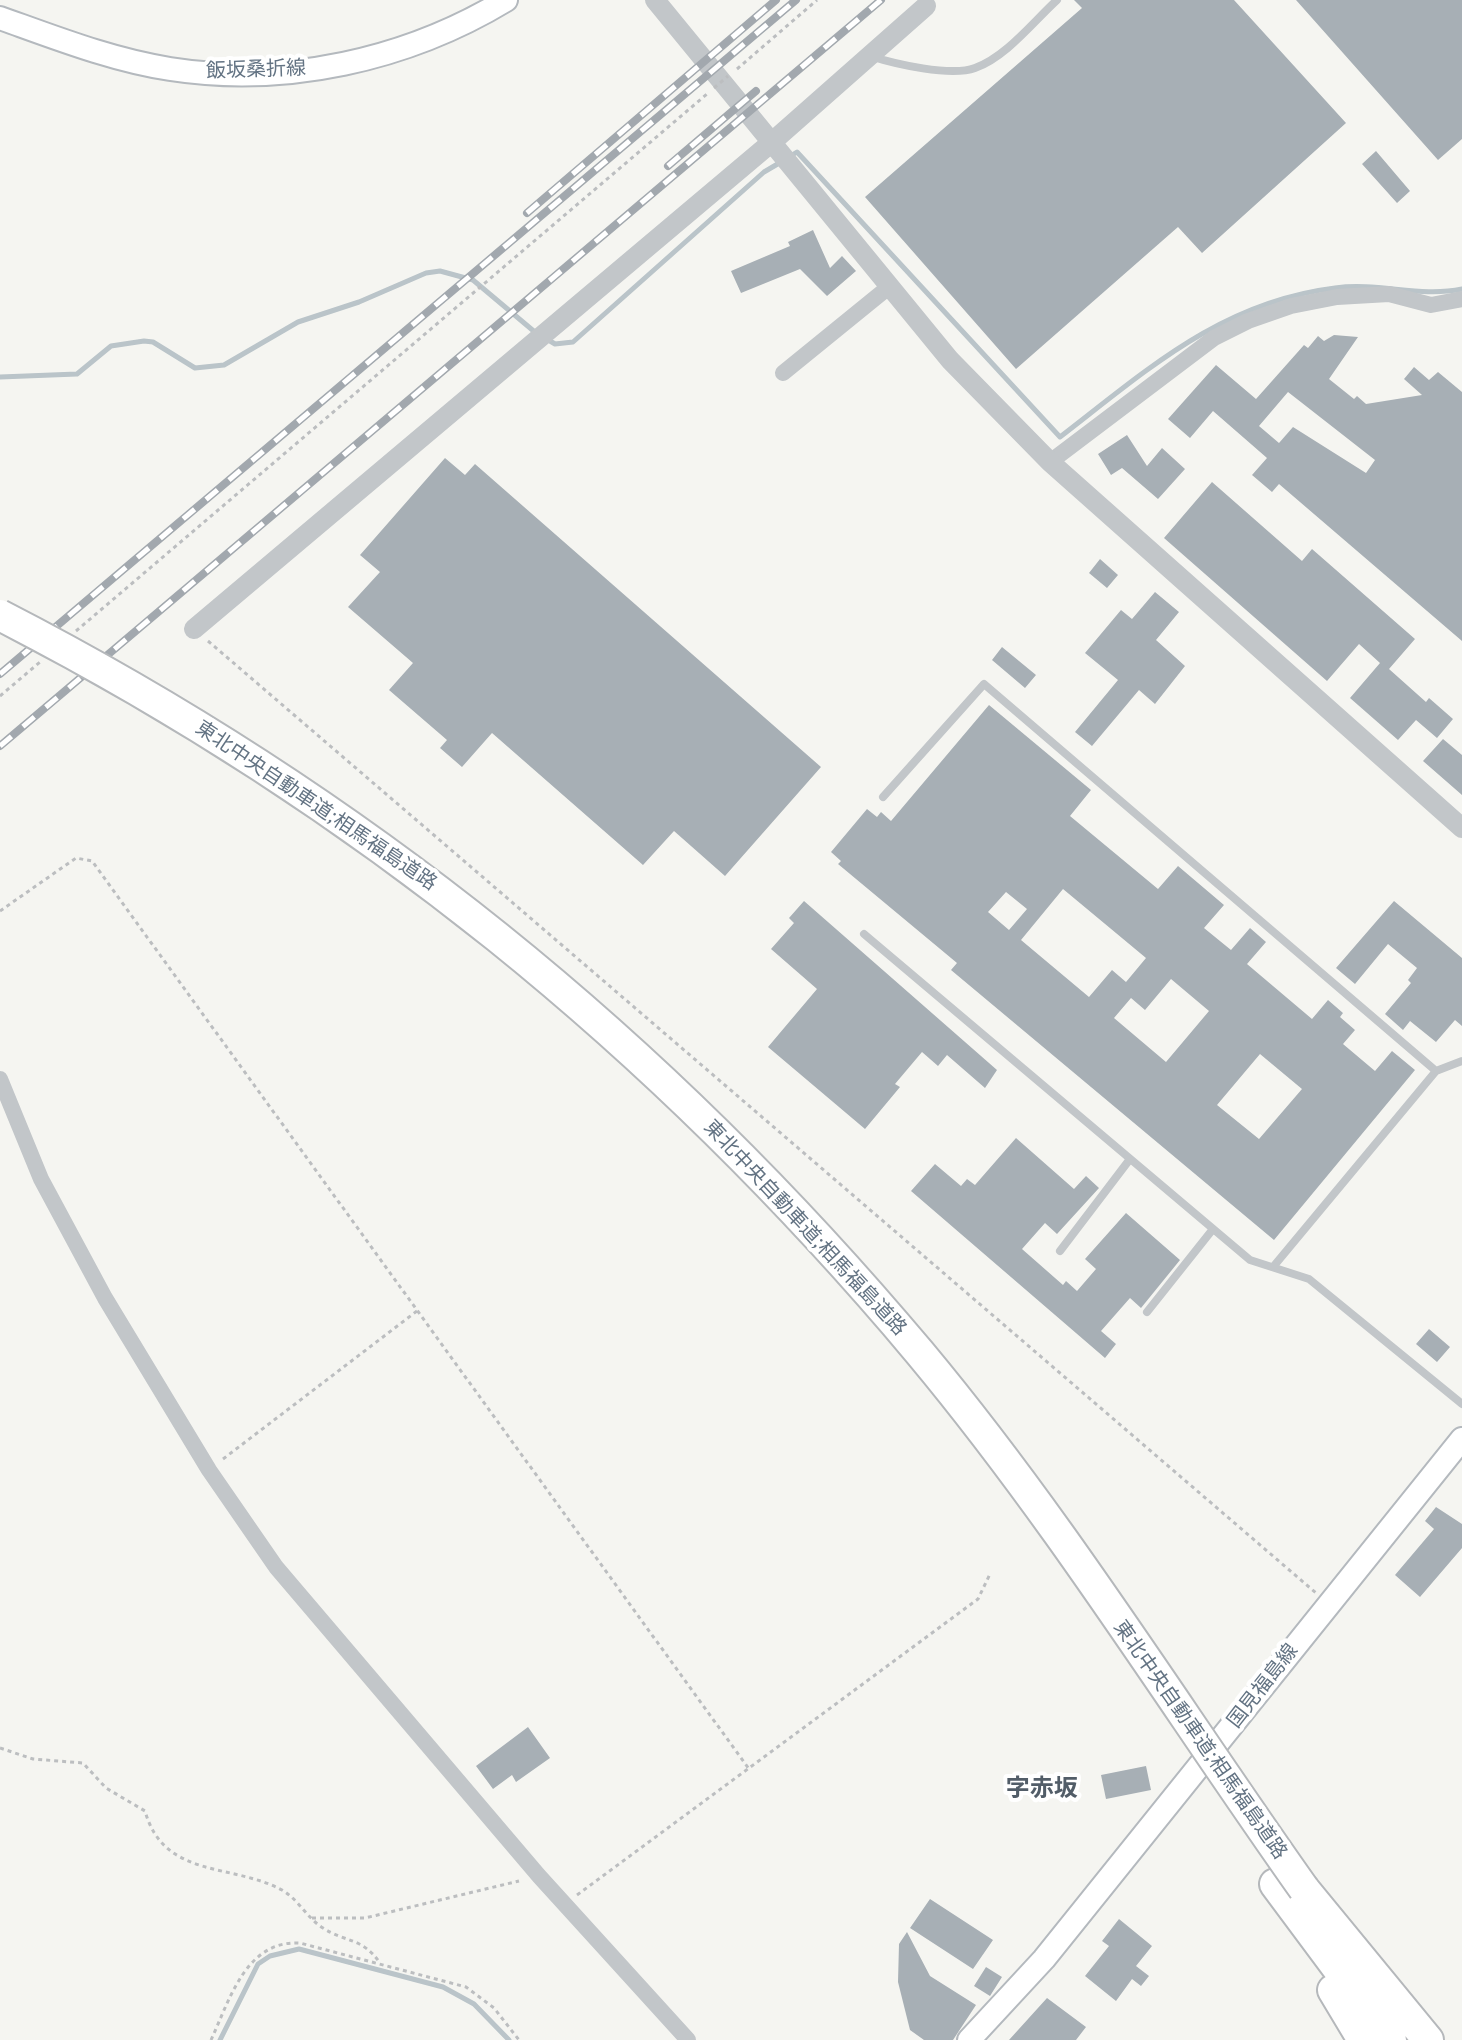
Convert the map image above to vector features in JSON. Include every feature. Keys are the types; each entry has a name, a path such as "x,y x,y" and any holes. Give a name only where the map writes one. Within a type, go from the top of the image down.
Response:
{"highway":[{"name":"東北中央自動車道;相馬福島道路","path":"0,615 178,713 339,817 434,885 548,977 710,1122 834,1254 922,1356 1024,1487 1391,2040"},
{"name":"東北中央自動車道;相馬福島道路","path":"0,632 157,719 306,812 413,888 533,983 713,1147 819,1261 925,1383 1290,1887 1417,2040"},
{"path":"1290,1887 1363,2040"},
{"path":"1290,1887 1428,2040"}],"main road":[{"name":"飯坂桑折線","path":"0,18 111,56 168,69 263,73 389,54 470,22 506,0"},
{"name":"国見福島線","path":"969,2040 1044,1959 1462,1439"}],"street":[{"path":"655,0 950,360 1050,462 1462,828"},
{"path":"194,629 772,142 926,6"},
{"path":"783,373 890,286"},
{"path":"1050,462 1214,338 1248,321 1291,306 1337,297 1389,294 1431,305 1462,299"},
{"path":"0,1079 41,1179 97,1285 209,1470 276,1567 539,1876 688,2040"}],"lane":[{"path":"869,56 909,68 973,69 995,56 1057,0"},
{"path":"883,797 984,684 1436,1071"},
{"path":"864,934 1250,1260 1309,1279 1462,1404"},
{"path":"1273,1267 1436,1071 1462,1061"},
{"path":"1060,1251 1130,1159"},
{"path":"1147,1312 1213,1229"}],"path":[{"path":"71,635 817,0"},
{"path":"194,629 1328,1603"},
{"path":"0,696 47,656"},
{"path":"0,911 76,858 92,861 749,1769"},
{"path":"209,1470 417,1311"},
{"path":"565,1905 978,1599 990,1574"},
{"path":"0,1748 33,1759 83,1763 106,1788 145,1811 151,1833 163,1845 203,1867 269,1884 286,1892 322,1928 369,1948 380,1963"},
{"path":"312,1918 365,1918 539,1876"},
{"path":"211,2040 242,1973 261,1953 274,1945 300,1943 466,1987 494,2008 519,2040"}],"building":[{"path":"1074,0 1234,0 1346,123 1202,253 1178,227 1016,369 865,197 1082,8"},
{"path":"1296,0 1462,0 1462,139 1438,160"},
{"path":"1376,151 1410,191 1397,203 1362,164"},
{"path":"813,230 830,268 842,256 856,271 827,296 800,269 741,293 731,271 790,246 788,242"},
{"path":"1334,335 1358,337 1329,379 1354,399 1357,396 1366,404 1422,395 1404,379 1414,367 1429,380 1438,372 1462,392 1462,641 1279,484 1272,492 1252,475 1267,458 1213,411 1190,438 1168,419 1216,365 1256,399 1304,345 1308,348 1318,336 1324,341","holes":["1288,392 1375,460 1366,473 1293,427 1279,443 1259,426"]},
{"path":"1127,435 1147,466 1162,448 1185,469 1158,499 1122,468 1111,475 1098,454"},
{"path":"445,458 465,475 475,464 821,767 725,876 674,831 643,865 492,733 462,767 440,748 447,740 389,690 413,663 348,607 380,572 360,555"},
{"path":"1212,482 1302,561 1312,549 1415,639 1389,669 1426,702 1429,698 1453,719 1437,738 1416,720 1398,740 1350,698 1380,663 1359,644 1327,681 1164,538"},
{"path":"1100,559 1118,575 1107,588 1089,573"},
{"path":"1155,592 1179,612 1156,640 1185,666 1155,704 1139,690 1092,746 1075,732 1118,680 1085,653 1121,610 1132,619"},
{"path":"1002,647 1036,675 1025,688 992,660"},
{"path":"989,705 1091,790 1070,816 1158,889 1178,866 1224,905 1204,928 1231,950 1250,928 1266,942 1247,964 1312,1019 1328,1000 1343,1013 1340,1017 1355,1030 1343,1044 1375,1071 1392,1051 1415,1070 1274,1240 951,970 957,963 838,864 841,861 831,852 867,809 877,817 881,812 891,821","holes":["1063,889 1146,958 1126,982 1112,970 1089,997 1021,940","1006,892 1027,909 1009,930 988,912","1171,979 1209,1011 1166,1062 1114,1018 1131,998 1145,1010","1260,1054 1302,1089 1259,1139 1217,1105"]},
{"path":"1443,739 1462,755 1462,795 1423,761"},
{"path":"804,901 997,1070 985,1088 947,1055 938,1066 922,1052 895,1084 900,1087 865,1129 768,1047 817,989 771,949 794,923 789,918"},
{"path":"1394,901 1462,958 1462,1026 1455,1020 1436,1042 1410,1021 1403,1030 1385,1014 1411,983 1408,980 1417,968 1388,944 1355,984 1336,968"},
{"path":"1016,1138 1074,1189 1086,1176 1099,1188 1057,1234 1045,1223 1022,1249 1063,1285 1066,1281 1077,1291 1096,1269 1085,1259 1126,1213 1180,1260 1141,1308 1130,1298 1101,1331 1116,1344 1105,1358 911,1191 935,1164 961,1186 967,1179 975,1185"},
{"path":"1429,1329 1450,1347 1437,1362 1416,1344"},
{"path":"1436,1507 1462,1524 1462,1548 1420,1597 1395,1575 1434,1529 1425,1521"},
{"path":"528,1727 550,1758 516,1782 512,1775 493,1789 476,1766"},
{"path":"1146,1766 1151,1790 1106,1799 1101,1775"},
{"path":"930,1899 993,1940 973,1969 910,1928"},
{"path":"1119,1919 1152,1946 1136,1966 1149,1976 1141,1986 1132,1979 1116,2001 1085,1976 1109,1946 1102,1941"},
{"path":"907,1932 930,1976 976,2005 953,2040 924,2040 910,2030 898,1982 899,1944"},
{"path":"986,1967 1002,1977 990,1996 974,1986"},
{"path":"1047,1998 1086,2027 1076,2040 1009,2040"}],"waterway":[{"path":"789,157 797,152 1060,437 1155,364 1221,324 1256,308 1335,288 1430,292 1462,289"},
{"path":"545,338 555,344 573,342 764,172 781,162"},
{"path":"0,377 77,374 111,346 144,341 153,342 195,368 224,365 298,322 359,302 426,273 440,271 473,280 536,333"},
{"path":"220,2040 258,1964 270,1956 299,1949 443,1987 474,2004 509,2040"}],"railway":[{"path":"527,213 776,0"},
{"path":"0,674 796,0"},
{"path":"0,746 881,0"},
{"path":"668,166 756,91"}],"district":[{"name":"字赤坂","path":"1042,1789"}]}
